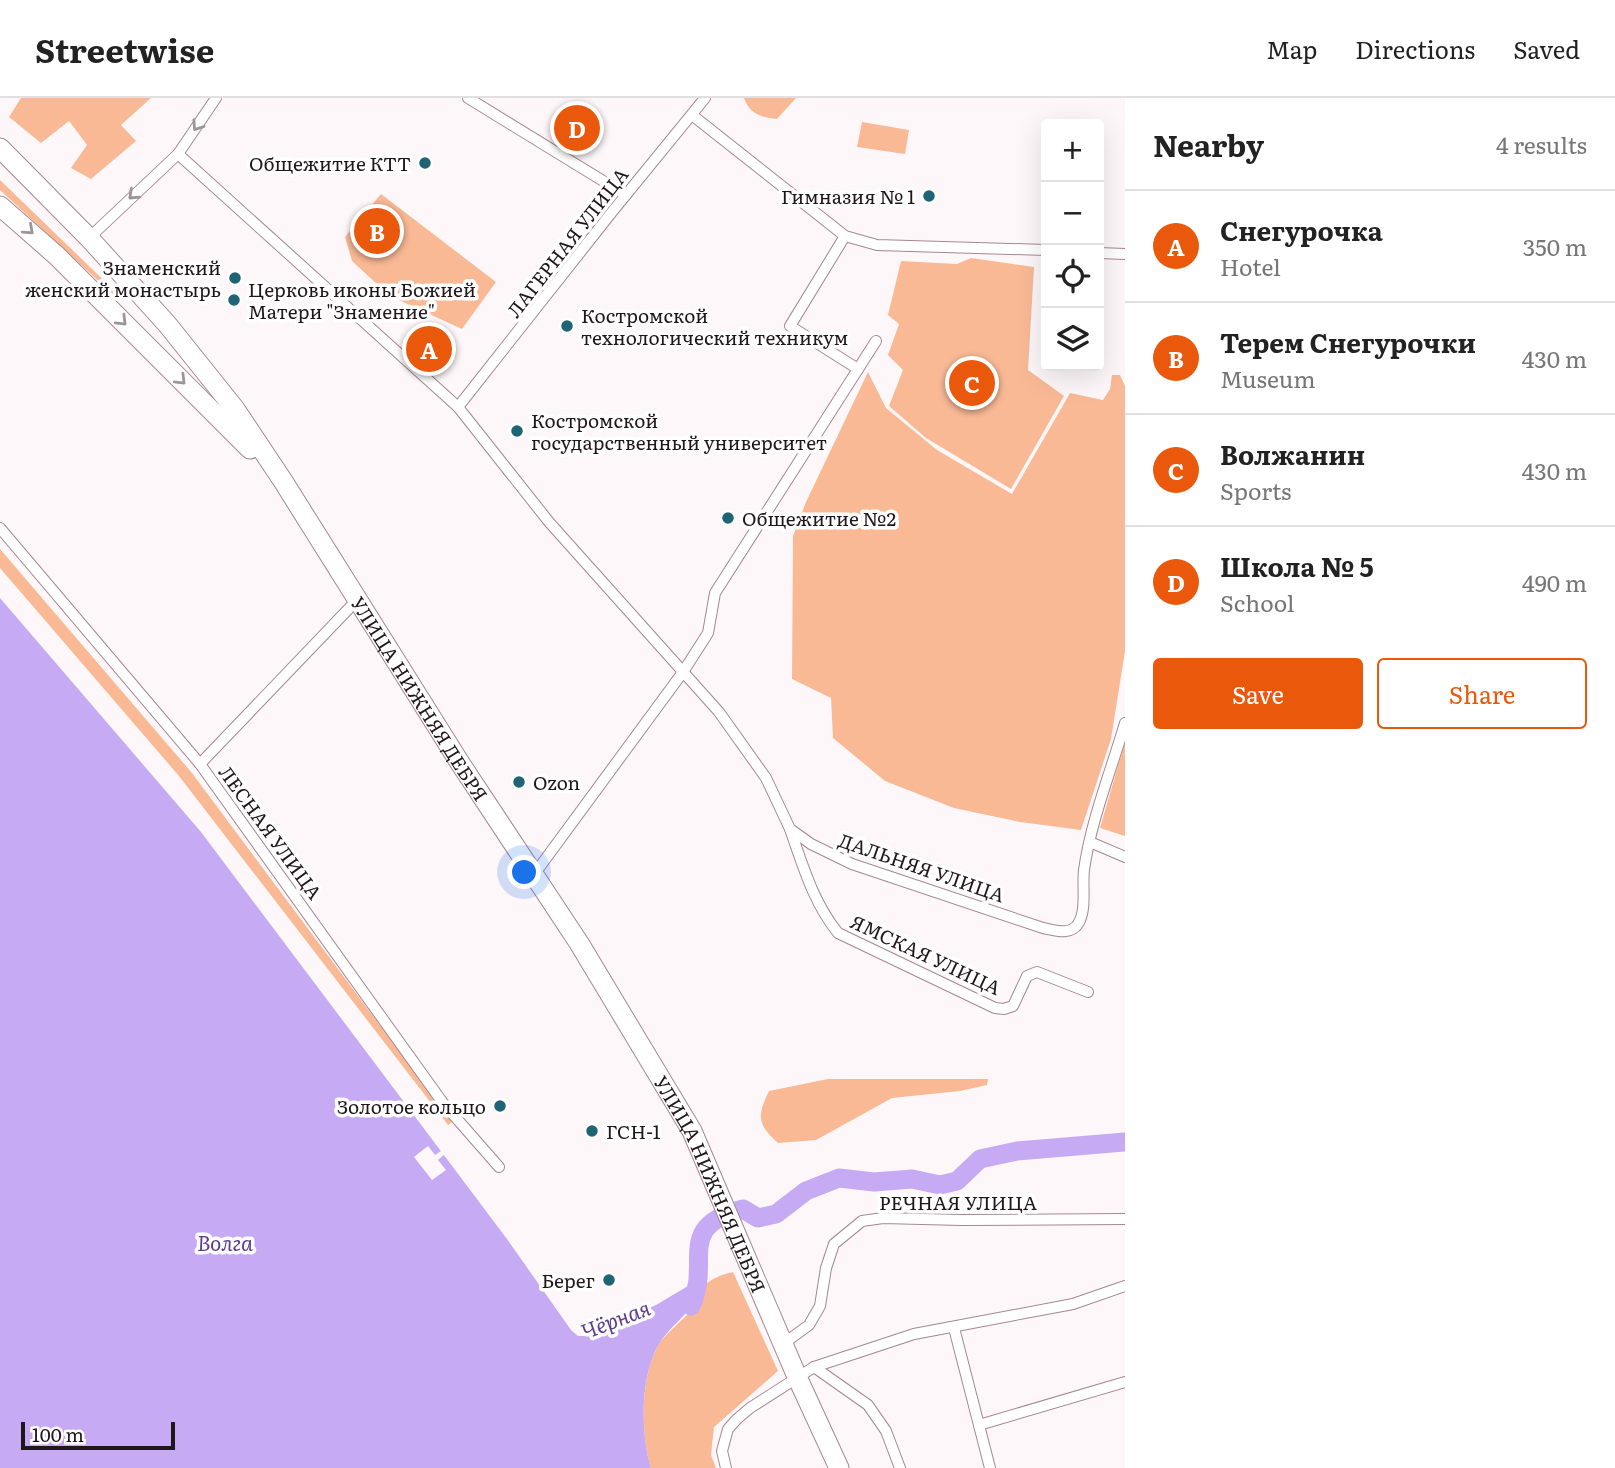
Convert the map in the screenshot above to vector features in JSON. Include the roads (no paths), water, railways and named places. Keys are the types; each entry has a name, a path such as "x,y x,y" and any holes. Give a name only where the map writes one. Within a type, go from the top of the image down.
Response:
{"highway":[{"name":"УЛИЦА НИЖНЯЯ ДЕБРЯ","path":"0,148 89,238 189,350 234,410 283,481 533,876 579,943 692,1131 783,1344 806,1373 839,1468"},
{"path":"0,206 57,256 283,481"}],"street":[{"path":"89,238 178,154 216,98"},
{"path":"468,98 626,195"},
{"name":"ЛАГЕРНАЯ УЛИЦА","path":"458,407 705,98"},
{"path":"692,115 845,236 877,245 1041,250"},
{"path":"178,154 458,407 549,522 719,712 766,778 790,829"},
{"path":"845,236 790,326 858,369"},
{"path":"1104,253 1125,254"},
{"path":"533,876 683,672 708,633 715,593 876,341"},
{"name":"ЛЕСНАЯ УЛИЦА","path":"0,528 200,764 443,1103 499,1167"},
{"path":"200,764 357,600"},
{"name":"ДАЛЬНЯЯ УЛИЦА","path":"790,829 811,844 852,864 1043,928 1061,932 1072,930 1079,923 1082,913 1084,870 1090,842 1125,723"},
{"name":"ЯМСКАЯ УЛИЦА","path":"790,829 823,916 838,933 995,1008 1013,1006 1031,973 1037,972 1088,992"},
{"path":"1090,842 1125,857"},
{"name":"РЕЧНАЯ УЛИЦА","path":"783,1344 809,1325 820,1306 826,1268 834,1244 862,1221 883,1218 1125,1219"},
{"path":"726,1468 722,1451 728,1429 750,1408 806,1373 914,1334 1073,1304 1125,1286"},
{"path":"954,1328 990,1468"},
{"path":"806,1373 868,1405 886,1431 900,1468"},
{"path":"979,1425 1125,1382"}],"water":[{"name":"Волга","path":"0,598 201,832 507,1239 571,1330 578,1336 589,1336 656,1305 693,1283 699,1281 704,1286 690,1309 661,1341 649,1369 644,1421 651,1468 0,1468"}],"waterway":[{"name":"Чёрная","path":"691,1306 696,1290 702,1236 709,1225 722,1216 743,1209 758,1218 776,1214 806,1191 839,1178 874,1182 912,1179 940,1185 957,1181 980,1159 1017,1151 1125,1142"}],"place":[{"name":"Школа № 5","path":"577,128"},
{"name":"Общежитие КТТ","path":"425,163"},
{"name":"Гимназия № 1","path":"929,196"},
{"name":"Терем Cнегурочки","path":"377,231"},
{"name":"Знаменский женский монастырь","path":"235,278"},
{"name":"Церковь иконы Божией Матери \"Знамение\"","path":"234,300"},
{"name":"Костромской технологический техникум","path":"567,326"},
{"name":"Снегурочка","path":"429,349"},
{"name":"Волжанин","path":"972,383"},
{"name":"Костромской государственный университет","path":"517,431"},
{"name":"Общежитие №2","path":"728,518"},
{"name":"Ozon","path":"519,782"},
{"name":"Золотое кольцо","path":"500,1106"},
{"name":"ГСН-1","path":"592,1131"},
{"name":"Берег","path":"609,1280"}]}
